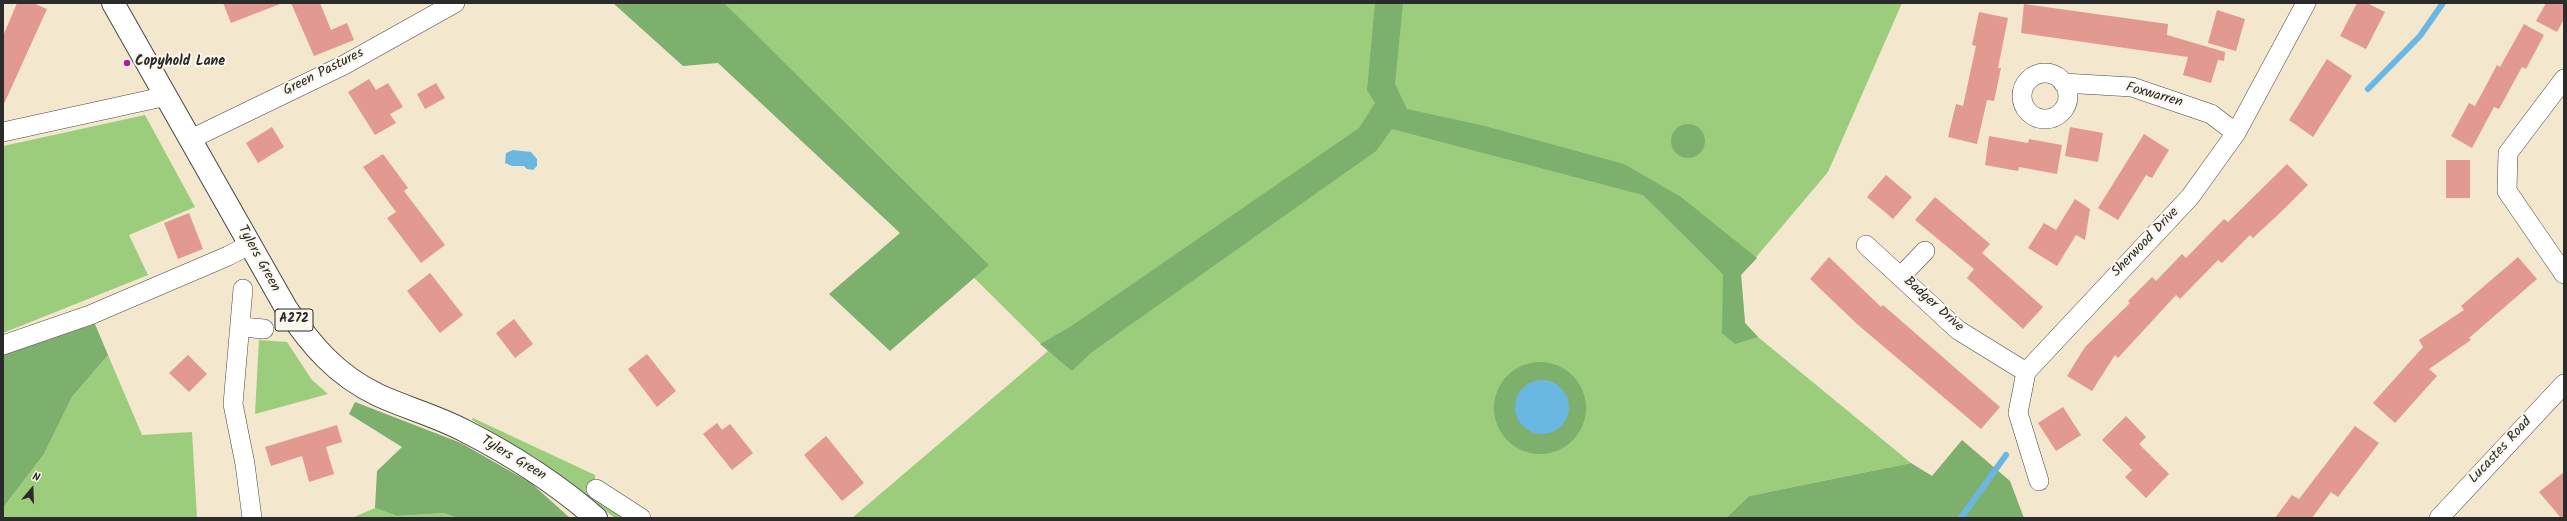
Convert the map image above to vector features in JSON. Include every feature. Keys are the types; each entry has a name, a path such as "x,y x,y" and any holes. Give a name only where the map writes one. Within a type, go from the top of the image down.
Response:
{"highway":[{"name":"Tylers Green","path":"113,3 192,139 286,308 311,345 337,369 376,394 452,425 509,454 578,502 596,518"}],"street":[{"name":"Green Pastures","path":"192,139 344,65 455,3"},
{"name":"Sherwood Drive","path":"2026,372 2190,197 2236,133 2306,3"},
{"path":"2564,79 2508,153 2507,191 2564,274"},
{"name":"Foxwarren","path":"2064,83 2132,87 2212,114 2236,133"},
{"path":"3,132 167,96"},
{"path":"3,345 90,315 228,256 250,245"},
{"name":"Badger Drive","path":"1866,245 1958,330 2026,372"},
{"path":"1901,276 1924,251"},
{"path":"243,289 241,327 233,404 245,464 252,518"},
{"path":"241,327 264,328"},
{"path":"2026,372 2018,413 2039,481"},
{"name":"Lucastes Road","path":"2448,515 2564,384"},
{"path":"596,489 641,518"}],"green space":[{"path":"613,3 724,3 989,265 890,351 829,294 900,233 718,63 683,66"},
{"path":"696,3 1902,3 1828,172 1741,275 1745,323 1758,337 1911,463 1749,496 1726,518 852,518 1048,351"},
{"path":"1375,3 1403,3 1395,84 1407,109 1485,126 1624,164 1681,197 1757,258 1741,275 1745,323 1758,337 1735,344 1722,333 1723,274 1643,195 1392,129 1376,151 1092,352 1072,371 1040,344 1070,327 1359,128 1375,103 1367,90"},
{"path":"145,115 195,207 129,235 148,275 3,333 3,146"},
{"path":"1685,124 1691,124 1695,125 1702,131 1705,141 1704,148 1698,155 1691,158 1685,158 1681,157 1674,151 1671,144 1671,138 1672,134 1678,127"},
{"path":"95,324 108,355 72,397 44,454 3,508 3,355"},
{"path":"259,340 287,342 312,380 328,394 255,414"},
{"path":"108,355 142,435 192,432 197,518 3,518 3,508 44,454 72,397"},
{"path":"1540,362 1558,365 1573,375 1583,390 1586,408 1583,426 1573,441 1558,451 1540,454 1522,451 1507,441 1497,426 1494,408 1497,390 1507,375 1522,365"},
{"path":"355,402 461,443 531,483 570,518 457,518 444,513 397,516 375,508 377,471 402,447 349,414"},
{"path":"473,418 595,475 595,484 633,518 615,518 538,459 472,420"},
{"path":"1962,440 2010,481 2024,518 1726,518 1749,496 1911,463 1932,476"},
{"path":"375,508 397,516 444,513 457,518 352,518"}],"water":[{"path":"513,150 531,152 537,159 537,166 533,170 527,169 524,166 512,166 505,163 506,153"},
{"path":"1542,380 1552,382 1561,388 1567,397 1569,407 1567,417 1561,426 1552,432 1542,434 1532,432 1523,426 1517,417 1515,407 1517,397 1523,388 1532,382"}],"building":[{"path":"17,3 33,3 47,9 3,106 3,36"},
{"path":"223,3 280,3 280,4 231,23"},
{"path":"291,3 320,3 331,30 347,23 354,40 314,56"},
{"path":"2357,3 2367,3 2385,12 2366,49 2340,36"},
{"path":"2546,3 2564,3 2564,19 2557,32 2536,21"},
{"path":"2024,4 2168,24 2167,35 2225,52 2224,61 2218,60 2211,83 2183,75 2188,57 2021,33"},
{"path":"2217,10 2245,19 2236,51 2208,43"},
{"path":"1979,12 2008,18 1998,68 2001,68 1994,101 1987,100 1977,144 1948,137 1956,104 1963,106 1976,46 1972,45"},
{"path":"2524,24 2544,35 2526,69 2522,67 2499,109 2494,107 2472,148 2451,136 2469,103 2475,106 2497,65 2500,67"},
{"path":"2327,59 2352,76 2313,137 2289,120"},
{"path":"369,79 376,90 388,83 403,107 390,114 396,123 375,135 348,92"},
{"path":"436,83 445,98 425,109 417,94"},
{"path":"272,127 284,147 258,163 246,143"},
{"path":"2070,127 2103,133 2098,162 2065,156"},
{"path":"2144,134 2169,150 2152,178 2146,175 2118,220 2098,208"},
{"path":"1989,136 2028,143 2029,139 2062,145 2057,174 2019,167 2018,171 1985,165"},
{"path":"383,154 408,188 404,191 445,245 421,263 387,218 396,212 363,167"},
{"path":"2446,160 2470,160 2470,198 2446,198"},
{"path":"2287,164 2308,185 2284,209 2253,238 2250,235 2222,263 2218,260 2180,299 2176,295 2118,358 2115,355 2092,391 2067,376 2085,347 2130,303 2128,301 2152,277 2156,281 2182,254 2186,258 2224,219 2228,222"},
{"path":"1886,175 1912,197 1893,219 1867,197"},
{"path":"1935,197 1990,244 1982,253 2043,307 2023,329 1967,278 1974,269 1915,220"},
{"path":"2075,199 2090,209 2085,240 2076,235 2057,266 2028,248 2044,223 2056,230"},
{"path":"189,213 203,249 178,259 164,223"},
{"path":"1829,257 1881,307 1883,305 2000,407 1981,429 1857,324 1810,279"},
{"path":"2518,257 2537,279 2469,338 2471,340 2429,369 2437,376 2395,423 2373,403 2423,347 2419,340 2464,310 2461,306"},
{"path":"430,273 463,315 440,333 407,291"},
{"path":"514,319 533,344 515,358 496,333"},
{"path":"647,354 676,391 657,407 628,369"},
{"path":"188,355 207,374 189,392 169,373"},
{"path":"2063,407 2081,435 2056,451 2038,423"},
{"path":"2126,416 2146,437 2139,444 2169,474 2146,498 2125,477 2132,470 2102,440"},
{"path":"717,423 722,430 730,424 753,453 732,470 703,434"},
{"path":"337,425 342,442 326,447 334,474 309,482 302,456 271,466 265,447"},
{"path":"2355,426 2379,443 2338,497 2331,492 2312,518 2275,518 2292,495 2299,499"},
{"path":"826,436 864,483 842,501 804,455"},
{"path":"2564,472 2564,518 2561,518 2539,492"}],"waterway":[{"path":"2368,89 2420,36 2443,3"},
{"path":"1961,518 2006,455"}],"place":[{"name":"Copyhold Lane","path":"127,63"}]}
